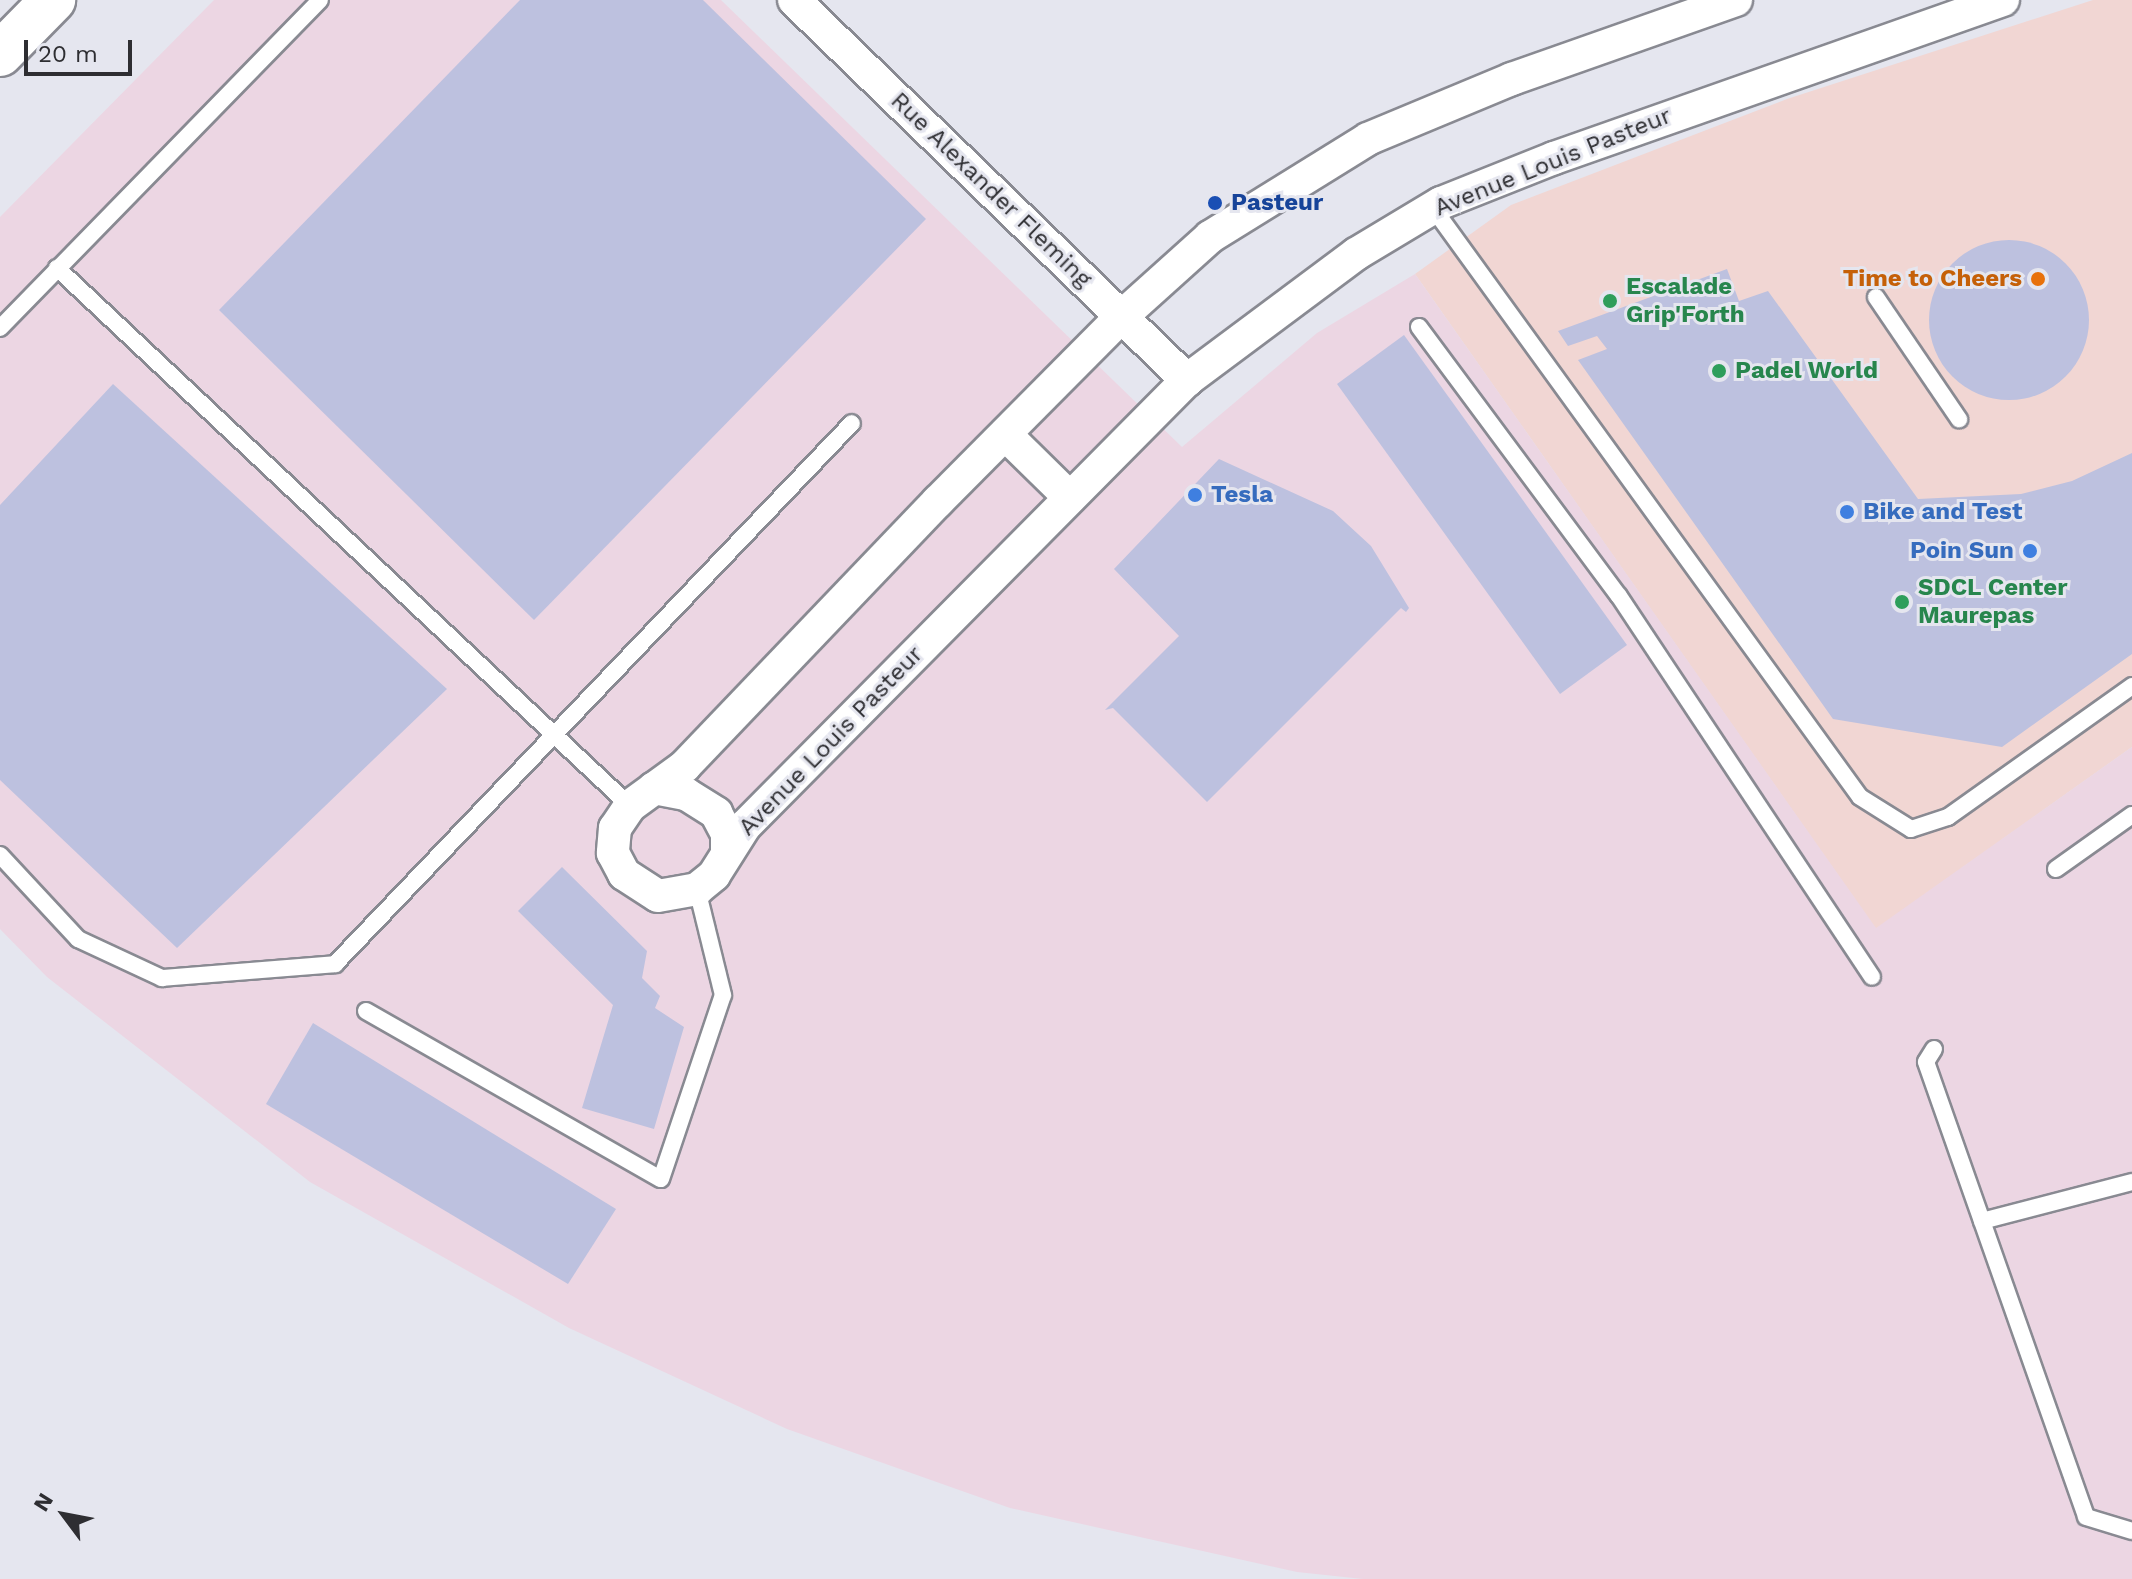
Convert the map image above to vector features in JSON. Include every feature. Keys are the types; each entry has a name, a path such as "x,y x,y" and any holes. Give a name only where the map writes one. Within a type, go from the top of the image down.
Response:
{"street":[{"path":"0,54 53,0"},
{"name":"Rue Alexander Fleming","path":"794,0 1187,380"},
{"path":"697,889 658,896 624,874 613,853 615,828 642,797 685,766 1121,317 1210,237 1368,139 1512,79 1736,0"},
{"name":"Avenue Louis Pasteur","path":"697,889 714,875 727,850 1187,380 1356,254 1433,208 1729,94 2003,0"},
{"path":"1007,436 1070,498"},
{"path":"642,797 686,794 716,813 727,834 727,850"}],"lane":[{"path":"0,328 320,0"},
{"path":"1433,208 1860,797 1911,829 1948,817 2132,686"},
{"path":"57,268 556,736 642,797"},
{"path":"1876,297 1959,419"},
{"path":"1419,327 1619,596 1872,977"},
{"path":"0,855 78,939 162,978 335,964 852,423"},
{"path":"2056,869 2132,815"},
{"path":"366,1011 661,1179 723,995 697,889"},
{"path":"1934,1049 1926,1062 2086,1517 2132,1531"},
{"path":"1982,1221 2132,1182"}],"shaded area":[{"path":"214,0 721,0 1182,447 1317,333 1415,274 1876,928 2132,747 2132,1579 1363,1579 1297,1572 1010,1508 787,1429 569,1328 310,1182 47,977 0,929 0,217"},
{"path":"2093,0 2132,0 2132,747 1876,929 1415,274 1511,205 1787,99"}],"building":[{"path":"520,0 703,0 926,219 534,620 219,310"},
{"path":"2009,240 2040,246 2066,263 2083,289 2089,320 2083,351 2066,377 2040,394 2009,400 1978,394 1952,377 1935,351 1929,320 1935,289 1952,263 1978,246"},
{"path":"1727,269 1739,301 1768,291 1918,499 2021,494 2072,481 2132,453 2132,654 2002,747 1833,719 1578,360 1607,349 1597,336 1568,346 1558,331"},
{"path":"1404,335 1627,645 1560,694 1337,384"},
{"path":"113,384 447,689 177,948 0,780 0,505"},
{"path":"1219,459 1333,511 1371,546 1409,608 1406,612 1401,608 1207,802 1113,708 1105,710 1179,636 1114,569"},
{"path":"562,867 647,951 642,978 660,996 655,1008 684,1027 654,1129 582,1108 613,1005 518,911"},
{"path":"313,1023 616,1209 568,1284 266,1104"}],"place":[{"name":"Pasteur","path":"1215,203"},
{"name":"Time to Cheers","path":"2038,279"},
{"name":"Escalade Grip'Forth","path":"1610,301"},
{"name":"Padel World","path":"1719,371"},
{"name":"Tesla","path":"1195,495"},
{"name":"Bike and Test","path":"1847,512"},
{"name":"Poin Sun","path":"2030,551"},
{"name":"SDCL Center Maurepas","path":"1902,602"}]}
